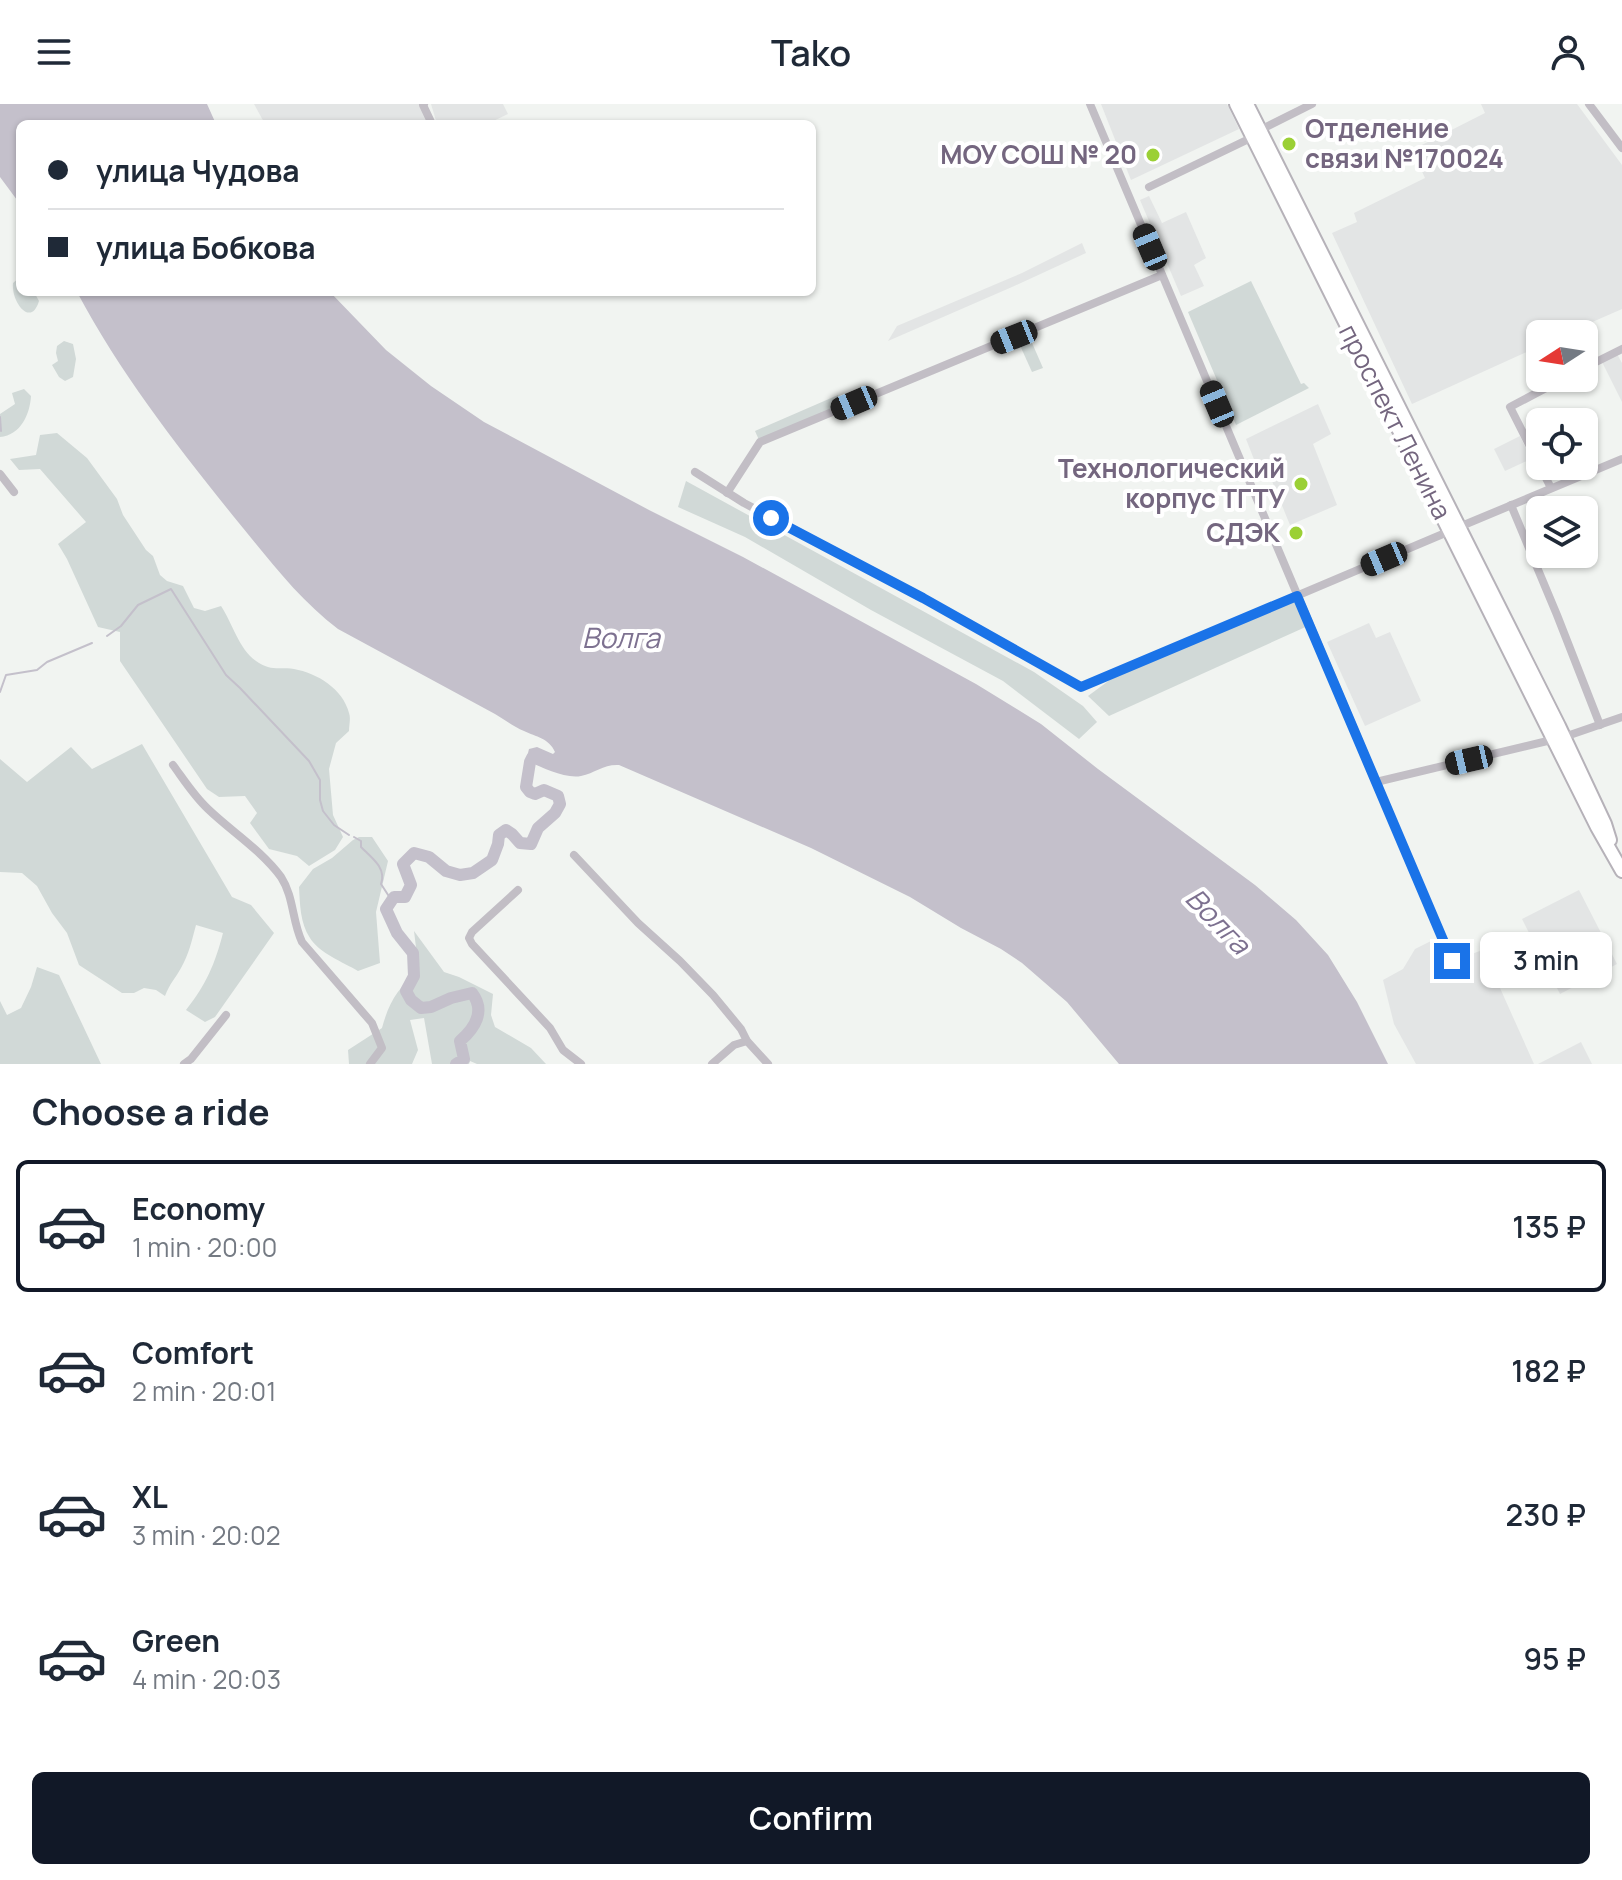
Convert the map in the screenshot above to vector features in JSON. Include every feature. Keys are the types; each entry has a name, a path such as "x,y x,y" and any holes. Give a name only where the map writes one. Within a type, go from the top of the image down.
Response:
{"main road":[{"name":"проспект Ленина","path":"1236,104 1254,132 1559,739 1605,824 1622,871"},
{"name":"проспект Ленина","path":"1247,104 1254,132"}],"street":[{"path":"1090,104 1452,961"},
{"path":"1149,187 1312,104"},
{"path":"1589,104 1622,148"},
{"path":"727,493 760,442 1162,275"},
{"path":"1598,361 1622,349"},
{"path":"1538,392 1510,407 1551,488"},
{"path":"695,472 727,493 1081,687 1452,528 1622,459"},
{"path":"0,474 14,492"},
{"path":"1511,505 1600,725"},
{"path":"1376,782 1559,739 1622,717"},
{"path":"173,765 206,808 254,849 283,880 291,897 297,932 302,942 372,1023 378,1035 382,1048 370,1064"},
{"path":"574,855 638,923 713,995 768,1064"},
{"path":"518,890 469,938 550,1028 563,1050 581,1064"},
{"path":"184,1064 226,1015"},
{"path":"712,1064 734,1045 747,1041"}],"shaded area":[{"path":"254,104 419,104 427,120 263,120"},
{"path":"431,104 503,104 508,114 495,120 436,120"},
{"name":"МОУ СОШ № 20","path":"1101,104 1227,104 1239,129 1131,180"},
{"path":"1481,104 1577,104 1622,165 1622,309 1597,320 1526,320 1526,352 1412,404 1332,233 1357,222 1354,213 1425,178 1412,150 1485,113"},
{"path":"1149,196 1162,223 1186,212 1206,258 1194,265 1204,286 1181,296 1140,200"},
{"path":"1082,243 1086,253 888,341 897,326 1022,273"},
{"path":"16,280 16,296 36,296 39,301 36,309 27,312 22,309 15,298 13,283"},
{"path":"1251,281 1301,384 1309,388 1236,425 1188,312"},
{"path":"1029,336 1043,368 1032,372 1018,341"},
{"path":"64,341 73,344 76,359 73,377 65,381 52,365 58,361 57,346"},
{"path":"1617,354 1622,363 1622,402 1602,362"},
{"path":"24,389 31,396 26,416 19,428 0,437 0,414 15,404 12,393"},
{"path":"838,395 842,405 759,440 755,431"},
{"path":"1318,404 1331,434 1313,444 1337,505 1290,525 1265,464 1257,467 1246,439"},
{"path":"57,433 87,458 117,499 123,515 146,550 153,556 160,575 183,586 194,608 205,611 221,606 252,658 268,667 311,674 335,690 346,704 350,715 349,731 336,743 329,769 333,815 343,837 335,850 309,866 297,856 269,849 250,823 257,813 245,796 219,797 207,789 120,661 120,632 98,627 58,544 86,522 40,469 19,470 10,459 36,455 40,435"},
{"path":"1520,436 1526,449 1526,461 1505,471 1494,449"},
{"path":"686,481 1034,672 1083,706 1097,722 1079,739 1003,681 745,537 678,507"},
{"path":"1297,596 1310,625 1109,716 1088,696 1126,668"},
{"path":"1369,623 1376,638 1390,632 1421,701 1365,726 1327,642"},
{"path":"142,744 232,897 251,905 274,933 215,1017 205,1022 186,1010 209,974 223,933 196,925 186,957 165,996 156,990 144,988 134,993 122,993 79,965 67,933 37,886 22,873 0,872 0,759 27,782 71,747 92,769"},
{"path":"359,837 372,837 388,861 376,912 380,963 358,971 325,953 310,938 302,920 299,887 313,869"},
{"path":"1579,890 1617,964 1560,994 1522,919"},
{"path":"414,931 444,972 493,994 491,1015 495,1027 531,1048 546,1064 477,1064 470,1061 469,1064 432,1064 424,1018 410,1020 418,1050 412,1064 349,1064 348,1050 382,1028 395,996 419,972"},
{"path":"1431,941 1442,964 1483,950 1534,1064 1416,1064 1394,1024 1383,980 1403,969 1415,949"},
{"path":"37,967 59,975 101,1064 0,1064 0,1001 7,1015 21,1008"},
{"path":"1581,1042 1592,1064 1538,1064"}],"water":[{"path":"0,104 207,104 214,120 16,120 16,199 0,177"},
{"name":"Волга","path":"79,296 334,296 386,350 484,422 743,557 976,684 1041,724 1255,885 1296,920 1328,955 1357,1002 1388,1064 1119,1064 1067,1002 1022,963 910,897 811,848 619,765 575,777 530,762 527,757 529,749 537,747 553,754 555,752 542,738 517,728 338,629 296,590 150,408"}],"waterway":[{"path":"0,417 1,431"},
{"path":"107,636 121,626 138,605 171,589 226,675 309,761 320,780 323,811 334,825 349,835"},
{"path":"0,692 6,675 37,670 47,662 92,643"},
{"path":"456,1064 464,1059 460,1041 477,1019 476,1000 472,993 421,1008 411,1000 406,991 414,976 413,953 397,933 386,909 394,897 405,897 411,885 403,864 414,853 429,857 446,871 460,875 473,873 492,860 499,835 506,830 520,843 531,844 538,828 560,804 558,796 544,790 535,794 526,787 532,758 543,758"},
{"path":"354,837 361,841 361,847 380,868 381,884 392,901"}],"place":[{"name":"Отделение связи №170024","path":"1289,144"},
{"name":"МОУ СОШ № 20","path":"1153,155"},
{"name":"Технологический корпус ТГТУ","path":"1301,484"},
{"name":"СДЭК","path":"1296,533"}],"route":[{"path":"771,518 923,598 1081,687 1297,596 1452,961"}]}
